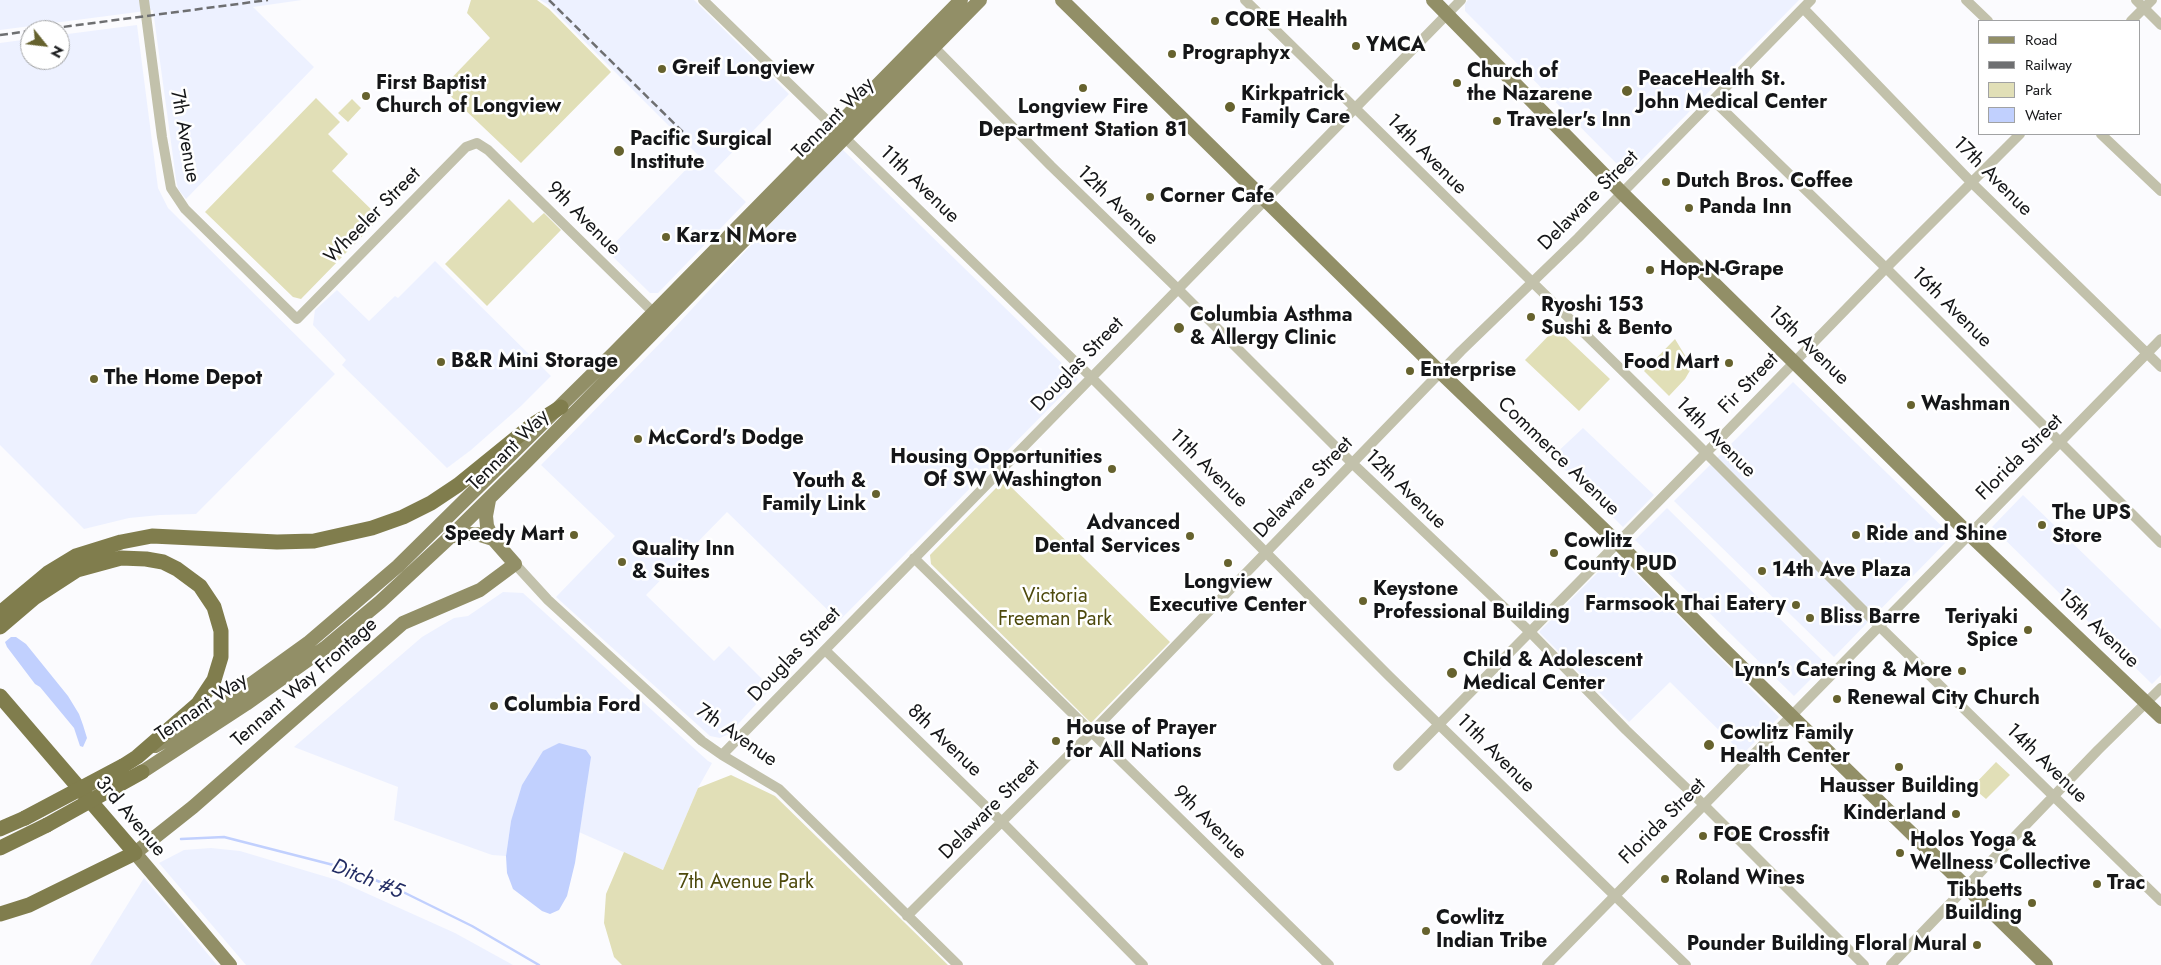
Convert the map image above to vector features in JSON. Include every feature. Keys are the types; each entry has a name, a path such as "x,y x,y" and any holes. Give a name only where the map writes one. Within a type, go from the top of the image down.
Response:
{"highway":[{"path":"0,613 48,573 76,556 121,542 152,536 277,542 314,541 372,528 403,518 431,503 532,425 561,407"},
{"path":"0,627 34,598 70,574 97,563 121,558 163,562 177,569 200,586 214,607 222,630 221,657 218,669 198,704 137,757"},
{"name":"3rd Avenue","path":"0,696 134,853"},
{"name":"Tennant Way","path":"0,829 25,818 137,757"},
{"name":"Tennant Way","path":"0,848 47,825 142,772"},
{"path":"0,914 29,905 134,853"}],"main road":[{"name":"Tennant Way","path":"929,42 961,0"},
{"name":"Tennant Way","path":"142,772 246,704 326,647 380,602 489,500 659,317 929,42 980,0"},
{"name":"Commerce Avenue","path":"1062,0 1440,372 1618,542 1714,641 2046,965"},
{"name":"15th Avenue","path":"1433,0 1622,193 1970,534 2161,716"},
{"name":"Tennant Way","path":"137,757 198,723 308,643 398,566 561,407 659,317"},
{"path":"489,500 486,516 487,526 493,539"},
{"path":"450,537 463,534 477,534 493,539"},
{"name":"7th Avenue","path":"493,539 515,564"},
{"name":"Tennant Way Frontage","path":"134,853 193,808 403,623 422,614 445,607 480,590 515,564"},
{"name":"3rd Avenue","path":"134,853 230,965"}],"street":[{"name":"7th Avenue","path":"144,0 163,146 171,188 185,209 297,319"},
{"name":"11th Avenue","path":"703,0 1092,377 1393,680 1686,965"},
{"name":"14th Avenue","path":"1245,0 1879,626 2161,901"},
{"name":"Douglas Street","path":"722,755 1461,0"},
{"name":"Delaware Street","path":"907,916 1092,732 1440,372 1622,193 1811,0"},
{"path":"1966,0 1987,20"},
{"path":"2136,0 2161,25"},
{"path":"2132,20 2152,0"},
{"name":"17th Avenue","path":"1803,8 1972,183 2161,367"},
{"name":"12th Avenue","path":"929,42 1051,166 1178,289 1352,463 1529,631 1626,730 1864,965"},
{"name":"16th Avenue","path":"1713,100 1886,268 2161,543"},
{"name":"Fir Street","path":"1398,766 1529,631 1706,454 1886,268 2019,135"},
{"path":"2102,135 2161,191"},
{"name":"Wheeler Street","path":"297,319 466,147 477,143"},
{"name":"9th Avenue","path":"477,143 488,150 659,317"},
{"name":"Florida Street","path":"1547,965 2161,339"},
{"name":"9th Avenue","path":"914,558 1329,965"},
{"name":"7th Avenue","path":"515,564 548,600 702,741 779,789 958,965"},
{"name":"8th Avenue","path":"825,650 1002,822 1143,965"},
{"path":"1891,965 2161,688"}],"shaded area":[{"path":"0,0 302,0 253,7 314,67 186,199 178,189 176,179 153,10 70,21 20,20 20,27 0,30"},
{"path":"540,0 694,0 789,94 714,171 746,202 658,293 650,293 607,251 699,156 547,4"},
{"name":"PeaceHealth St. John Medical Center","path":"1468,0 1799,0 1631,171 1627,172 1465,11 1465,4"},
{"path":"137,25 158,188 168,208 335,374 196,514 129,518 84,529 0,445 0,43 20,40 20,70 70,70 70,34"},
{"path":"841,148 1078,379 839,621 727,512 646,595 714,661 729,646 771,688 729,734 720,738 710,736 556,597 615,536 541,465 665,338"},
{"name":"B&R Mini Storage","path":"435,261 551,376 521,406 471,450 447,468 342,365 346,360 313,325 315,310 337,290 369,321 395,296 398,298"},
{"path":"1793,382 1952,536 1834,657 1674,501"},
{"path":"1583,428 1654,495 1623,527 1552,457"},
{"path":"2023,495 2161,629 2161,675 2152,684 1992,527"},
{"path":"1667,508 1826,664 1794,696 1635,540"},
{"path":"1616,554 1779,717 1743,754 1670,682 1629,722 1539,632"},
{"name":"Columbia Ford","path":"503,592 523,593 712,763 698,788 663,870 579,832 587,784 559,743 543,752 511,821 506,856 492,855 394,820 398,787 294,747 422,637 454,618 468,616"},
{"path":"211,848 240,851 337,880 455,933 513,965 246,965 159,863 184,850"},
{"path":"144,878 217,965 90,965"}],"green space":[{"path":"471,0 537,0 549,9 611,72 521,163 442,88 490,38 467,13"},
{"path":"316,98 340,122 328,134 348,154 332,171 380,218 301,299 293,297 205,212"},
{"path":"352,99 361,108 348,122 338,113"},
{"path":"509,199 533,223 544,213 561,230 487,306 445,264"},
{"path":"1556,328 1610,379 1579,411 1525,360"},
{"path":"1675,339 1692,367 1685,379 1669,396 1644,371"},
{"name":"Victoria Freeman Park","path":"1001,483 1007,483 1170,642 1091,723 931,564 930,555"},
{"path":"1996,762 2010,775 1986,799 1972,787"},
{"name":"7th Avenue Park","path":"731,775 775,796 948,965 622,965 614,957 604,923 606,894 624,852 663,870 698,788"}],"water":[{"path":"11,637 16,637 26,644 68,696 79,714 87,738 83,747 80,746 74,728 40,687 35,684 7,647 5,642"},
{"path":"559,743 586,750 591,757 575,863 567,896 559,910 550,914 542,911 513,889 507,873 506,856 511,821 522,785 543,751"}],"waterway":[{"name":"Ditch #5","path":"181,839 224,837 349,869 399,890 472,926 539,965"}],"railway":[{"path":"70,26 268,0"},
{"path":"549,0 689,138"},
{"path":"0,35 20,32"}],"place":[{"name":"CORE Health","path":"1215,21"},
{"name":"YMCA","path":"1356,46"},
{"name":"Prographyx","path":"1172,54"},
{"name":"Greif Longview","path":"662,69"},
{"name":"Church of the Nazarene","path":"1457,83"},
{"name":"Longview Fire Department Station 81","path":"1083,88"},
{"name":"PeaceHealth St. John Medical Center","path":"1627,91"},
{"name":"First Baptist Church of Longview","path":"366,96"},
{"name":"Kirkpatrick Family Care","path":"1230,107"},
{"name":"Traveler's Inn","path":"1497,121"},
{"name":"Pacific Surgical Institute","path":"619,151"},
{"name":"Dutch Bros. Coffee","path":"1666,182"},
{"name":"Corner Cafe","path":"1150,197"},
{"name":"Panda Inn","path":"1689,208"},
{"name":"Karz N More","path":"666,237"},
{"name":"Hop-N-Grape","path":"1650,270"},
{"name":"Ryoshi 153 Sushi & Bento","path":"1531,317"},
{"name":"Columbia Asthma & Allergy Clinic","path":"1179,328"},
{"name":"B&R Mini Storage","path":"441,362"},
{"name":"Food Mart","path":"1729,363"},
{"name":"Enterprise","path":"1410,371"},
{"name":"The Home Depot","path":"94,379"},
{"name":"Washman","path":"1911,405"},
{"name":"McCord's Dodge","path":"638,439"},
{"name":"Housing Opportunities Of SW Washington","path":"1112,469"},
{"name":"Youth & Family Link","path":"876,494"},
{"name":"The UPS Store","path":"2042,525"},
{"name":"Speedy Mart","path":"574,535"},
{"name":"Ride and Shine","path":"1856,535"},
{"name":"Advanced Dental Services","path":"1190,536"},
{"name":"Cowlitz County PUD","path":"1554,553"},
{"name":"Quality Inn & Suites","path":"622,562"},
{"name":"Longview Executive Center","path":"1228,563"},
{"name":"14th Ave Plaza","path":"1762,571"},
{"name":"Keystone Professional Building","path":"1363,601"},
{"name":"Farmsook Thai Eatery","path":"1796,605"},
{"name":"Bliss Barre","path":"1810,618"},
{"name":"Teriyaki Spice","path":"2028,630"},
{"name":"Lynn's Catering & More","path":"1962,671"},
{"name":"Child & Adolescent Medical Center","path":"1452,673"},
{"name":"Renewal City Church","path":"1837,699"},
{"name":"Columbia Ford","path":"494,706"},
{"name":"House of Prayer for All Nations","path":"1056,741"},
{"name":"Cowlitz Family Health Center","path":"1709,745"},
{"name":"Hausser Building","path":"1899,767"},
{"name":"Kinderland","path":"1956,814"},
{"name":"FOE Crossfit","path":"1703,836"},
{"name":"Holos Yoga & Wellness Collective","path":"1900,853"},
{"name":"Roland Wines","path":"1665,879"},
{"name":"Trac","path":"2097,884"},
{"name":"Tibbetts Building","path":"2032,903"},
{"name":"Cowlitz Indian Tribe","path":"1426,931"},
{"name":"Pounder Building Floral Mural","path":"1977,945"}]}
